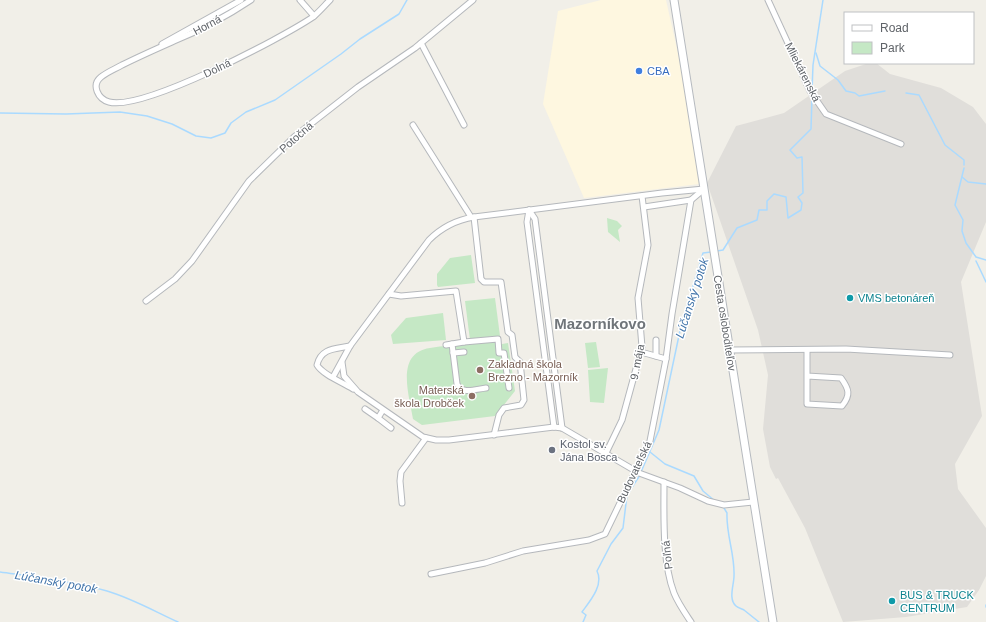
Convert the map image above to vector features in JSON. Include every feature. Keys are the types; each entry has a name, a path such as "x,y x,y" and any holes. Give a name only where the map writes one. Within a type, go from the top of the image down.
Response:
{"main road":[{"name":"Cesta osloboditeľov","path":"674,0 773,622"}],"street":[{"name":"Horná","path":"160,46 170,38 242,0"},
{"name":"Horná","path":"96,92 96,84 103,75 160,46 196,32 251,0"},
{"path":"300,0 314,16"},
{"name":"Dolná","path":"96,92 105,101 115,104 130,102 150,96 203,75 277,38 314,16 330,0"},
{"name":"Potočná","path":"146,301 175,279 192,261 249,181 294,137 358,87 421,43 473,0"},
{"name":"Mliekárenská","path":"768,0 810,91 826,114 901,144"},
{"path":"421,43 464,125"},
{"path":"413,125 472,217 481,279 484,282 501,282 508,332 512,335 515,357 520,362 524,400 521,405 504,408 499,415 494,435"},
{"path":"333,377 350,346 434,235 454,222 472,217 704,189"},
{"path":"644,207 691,200 704,189"},
{"name":"9. mája","path":"606,454 622,420 642,347 638,298 648,245 642,196"},
{"name":"Budovateľská","path":"431,574 485,563 523,551 589,540 605,534 639,473 650,441 666,359 691,200"},
{"path":"529,210 527,222 554,427"},
{"path":"529,210 535,222 562,428"},
{"path":"389,294 401,296 456,291 464,342"},
{"path":"446,345 498,339 499,353 504,353 509,388"},
{"path":"656,340 656,356"},
{"path":"452,344 459,388 463,391 486,388"},
{"path":"350,346 324,352 319,356 317,365 321,372 333,377 358,392 426,438 449,440 554,427 562,428 639,473 708,501 724,505 753,502"},
{"path":"729,350 807,351 846,349 950,355"},
{"path":"807,351 807,376 807,404 842,406 849,398 849,388 842,378 807,376"},
{"path":"453,353 464,352"},
{"path":"641,352 666,359"},
{"path":"342,362 344,376 358,392"},
{"path":"365,409 391,428"},
{"path":"378,418 383,410"},
{"path":"402,503 400,481 401,472 426,438"},
{"name":"Poľná","path":"664,482 664,523 668,570 674,592 691,622"}],"shaded area":[{"path":"601,0 666,0 707,183 584,198 543,104 558,11"},
{"path":"866,64 877,64 890,74 941,88 973,107 986,124 986,222 961,282 982,416 955,464 958,489 986,528 986,576 979,590 967,607 906,617 843,622 805,528 778,478 776,479 770,467 763,429 768,375 758,330 707,183 736,126 784,113 845,71"}],"green space":[{"path":"607,218 617,221 622,226 618,230 620,242 608,232"},
{"path":"471,255 475,283 438,287 437,274 450,258"},
{"path":"495,298 500,336 470,340 465,301"},
{"path":"443,313 446,340 393,344 391,335 406,318"},
{"path":"494,340 496,345 508,343 515,391 495,416 422,425 413,419 407,387 407,376 408,366 412,358 419,351 444,346 451,349 457,345"},
{"path":"596,342 600,367 588,368 585,343"},
{"path":"608,368 604,403 590,402 588,370"}],"waterway":[{"path":"0,113 66,114 120,112 147,116 172,124 196,136 211,138 225,133 231,123 246,112 275,100 360,39 399,14 407,0"},
{"path":"812,91 813,65 823,0"},
{"path":"816,53 820,66 838,80 846,91 855,93 859,96 885,91"},
{"path":"906,93 919,95 945,145 964,160 964,165"},
{"name":"Lúčanský potok","path":"717,251 723,250 737,228 757,220 759,210 767,210 767,201 774,194 786,197 788,218 801,210 802,203 798,197 803,193 802,157 797,158 790,150 811,129 812,97"},
{"path":"964,168 955,205 963,220 962,231 966,243 976,257 986,260"},
{"path":"962,177 968,182 986,184"},
{"name":"Lúčanský potok","path":"641,472 659,430 681,326 703,253 711,252"},
{"path":"976,261 986,282"},
{"path":"650,452 665,464 694,476 703,491 715,501"},
{"name":"Lúčanský potok","path":"583,622 586,615 582,612 595,593 599,582 597,571 611,544 623,528 627,495 640,475"},
{"path":"724,508 727,513 734,568 732,600 737,607 744,610 759,622"},
{"name":"Lúčanský potok","path":"0,572 67,582 107,591 134,601 178,622"}],"place":[{"name":"CBA","path":"639,71"},
{"name":"VMS betonáreň","path":"850,298"},
{"name":"Zakladná škola Brezno - Mazorník","path":"480,370"},
{"name":"Materská škola Drobček","path":"472,396"},
{"name":"Kostol sv. Jána Bosca","path":"552,450"},
{"name":"BUS & TRUCK CENTRUM","path":"892,601"}],"district":[{"name":"Mazorníkovo","path":"600,323"}]}
